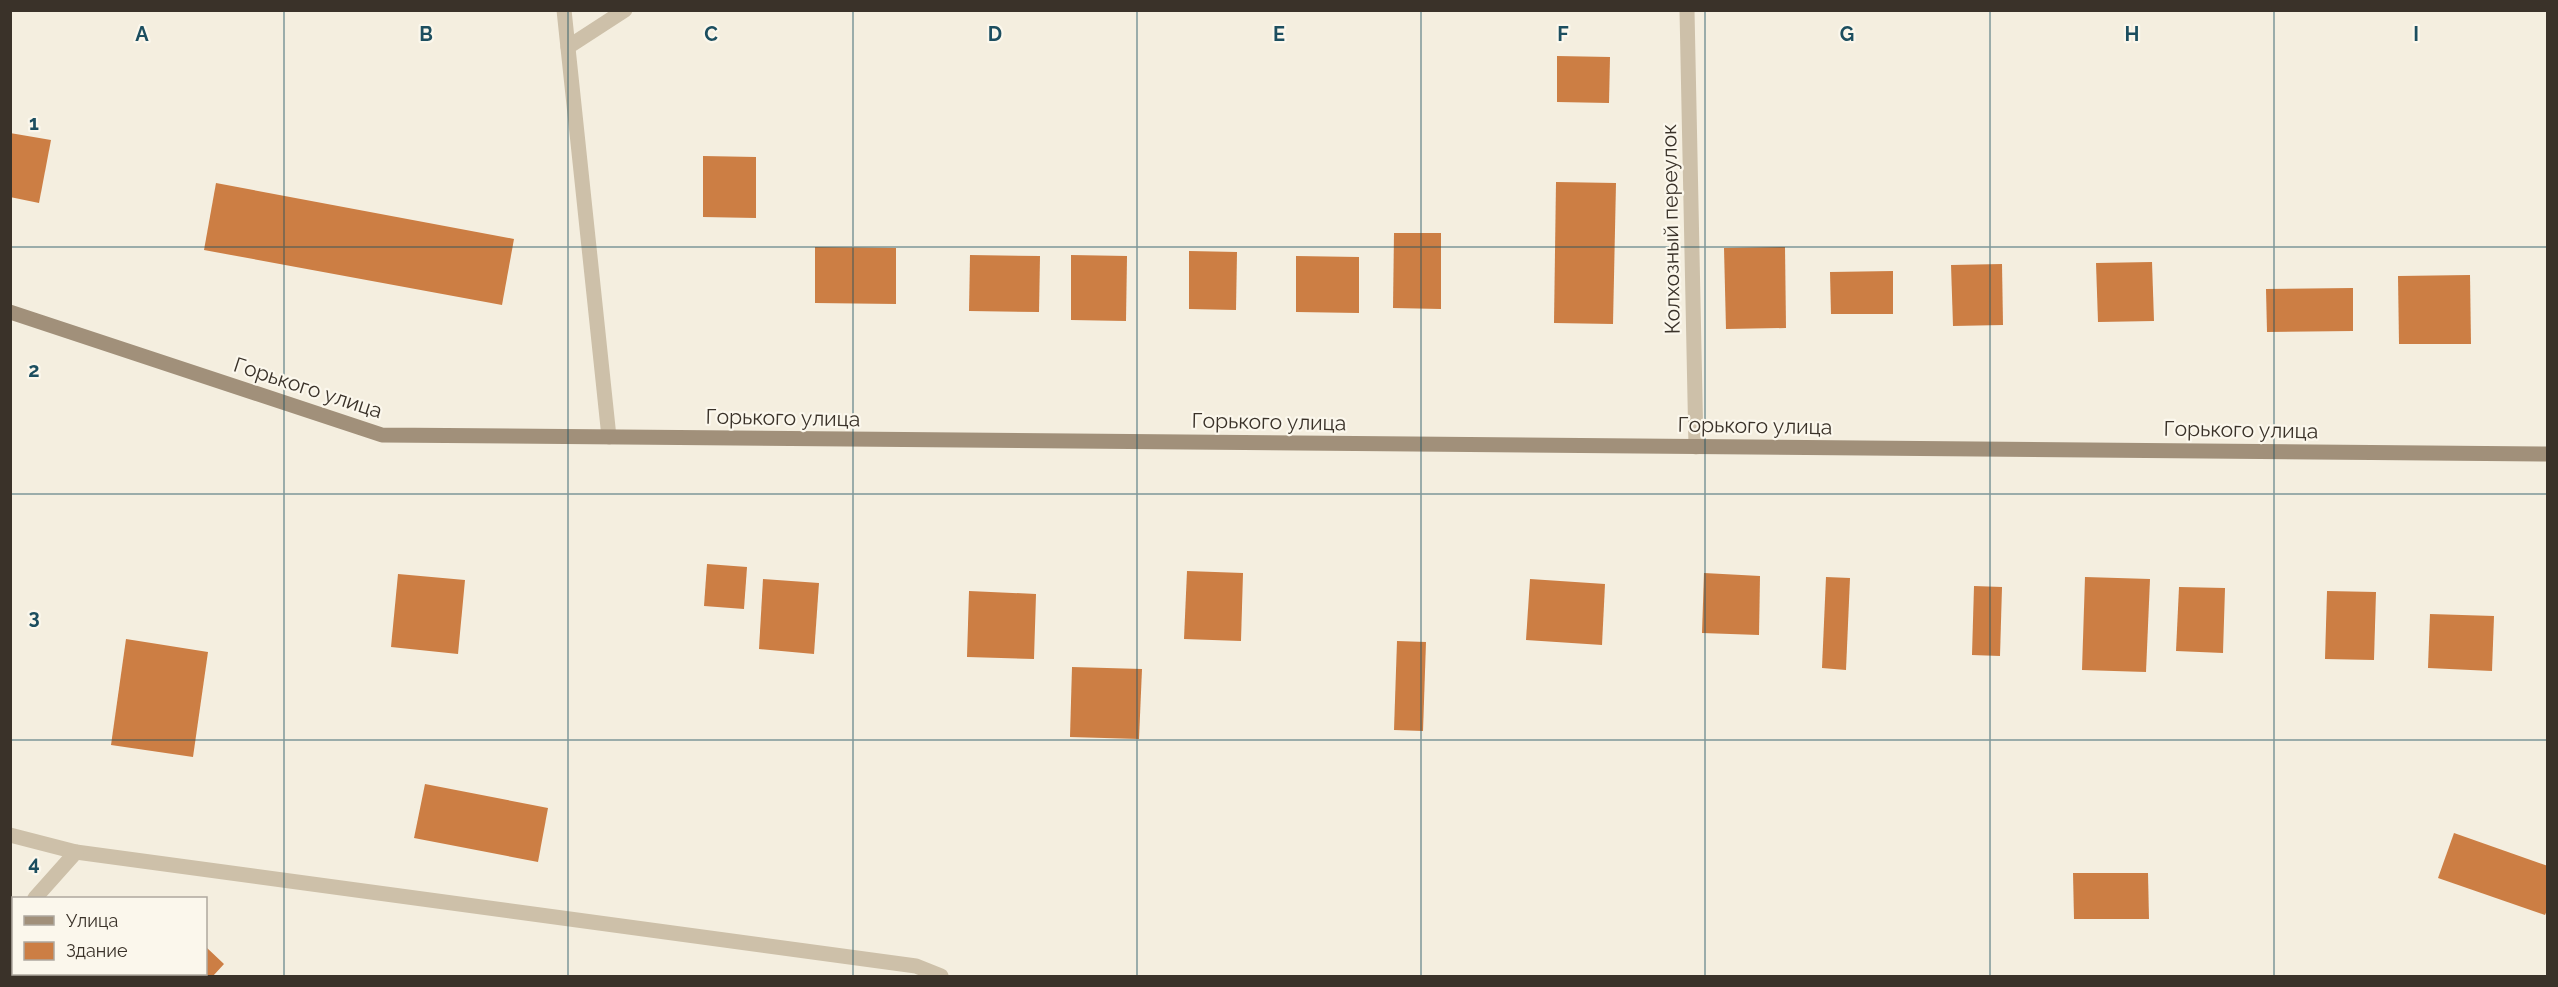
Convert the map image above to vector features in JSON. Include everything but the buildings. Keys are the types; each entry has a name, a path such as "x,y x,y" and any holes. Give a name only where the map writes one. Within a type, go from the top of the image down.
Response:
{"street":[{"path":"564,10 609,437"},
{"path":"568,47 625,10"},
{"name":"Колхозный переулок","path":"1687,10 1696,447"},
{"name":"Горького улица","path":"10,312 382,435 2547,454"},
{"path":"10,835 76,852 941,976"},
{"path":"36,897 76,852"}]}
